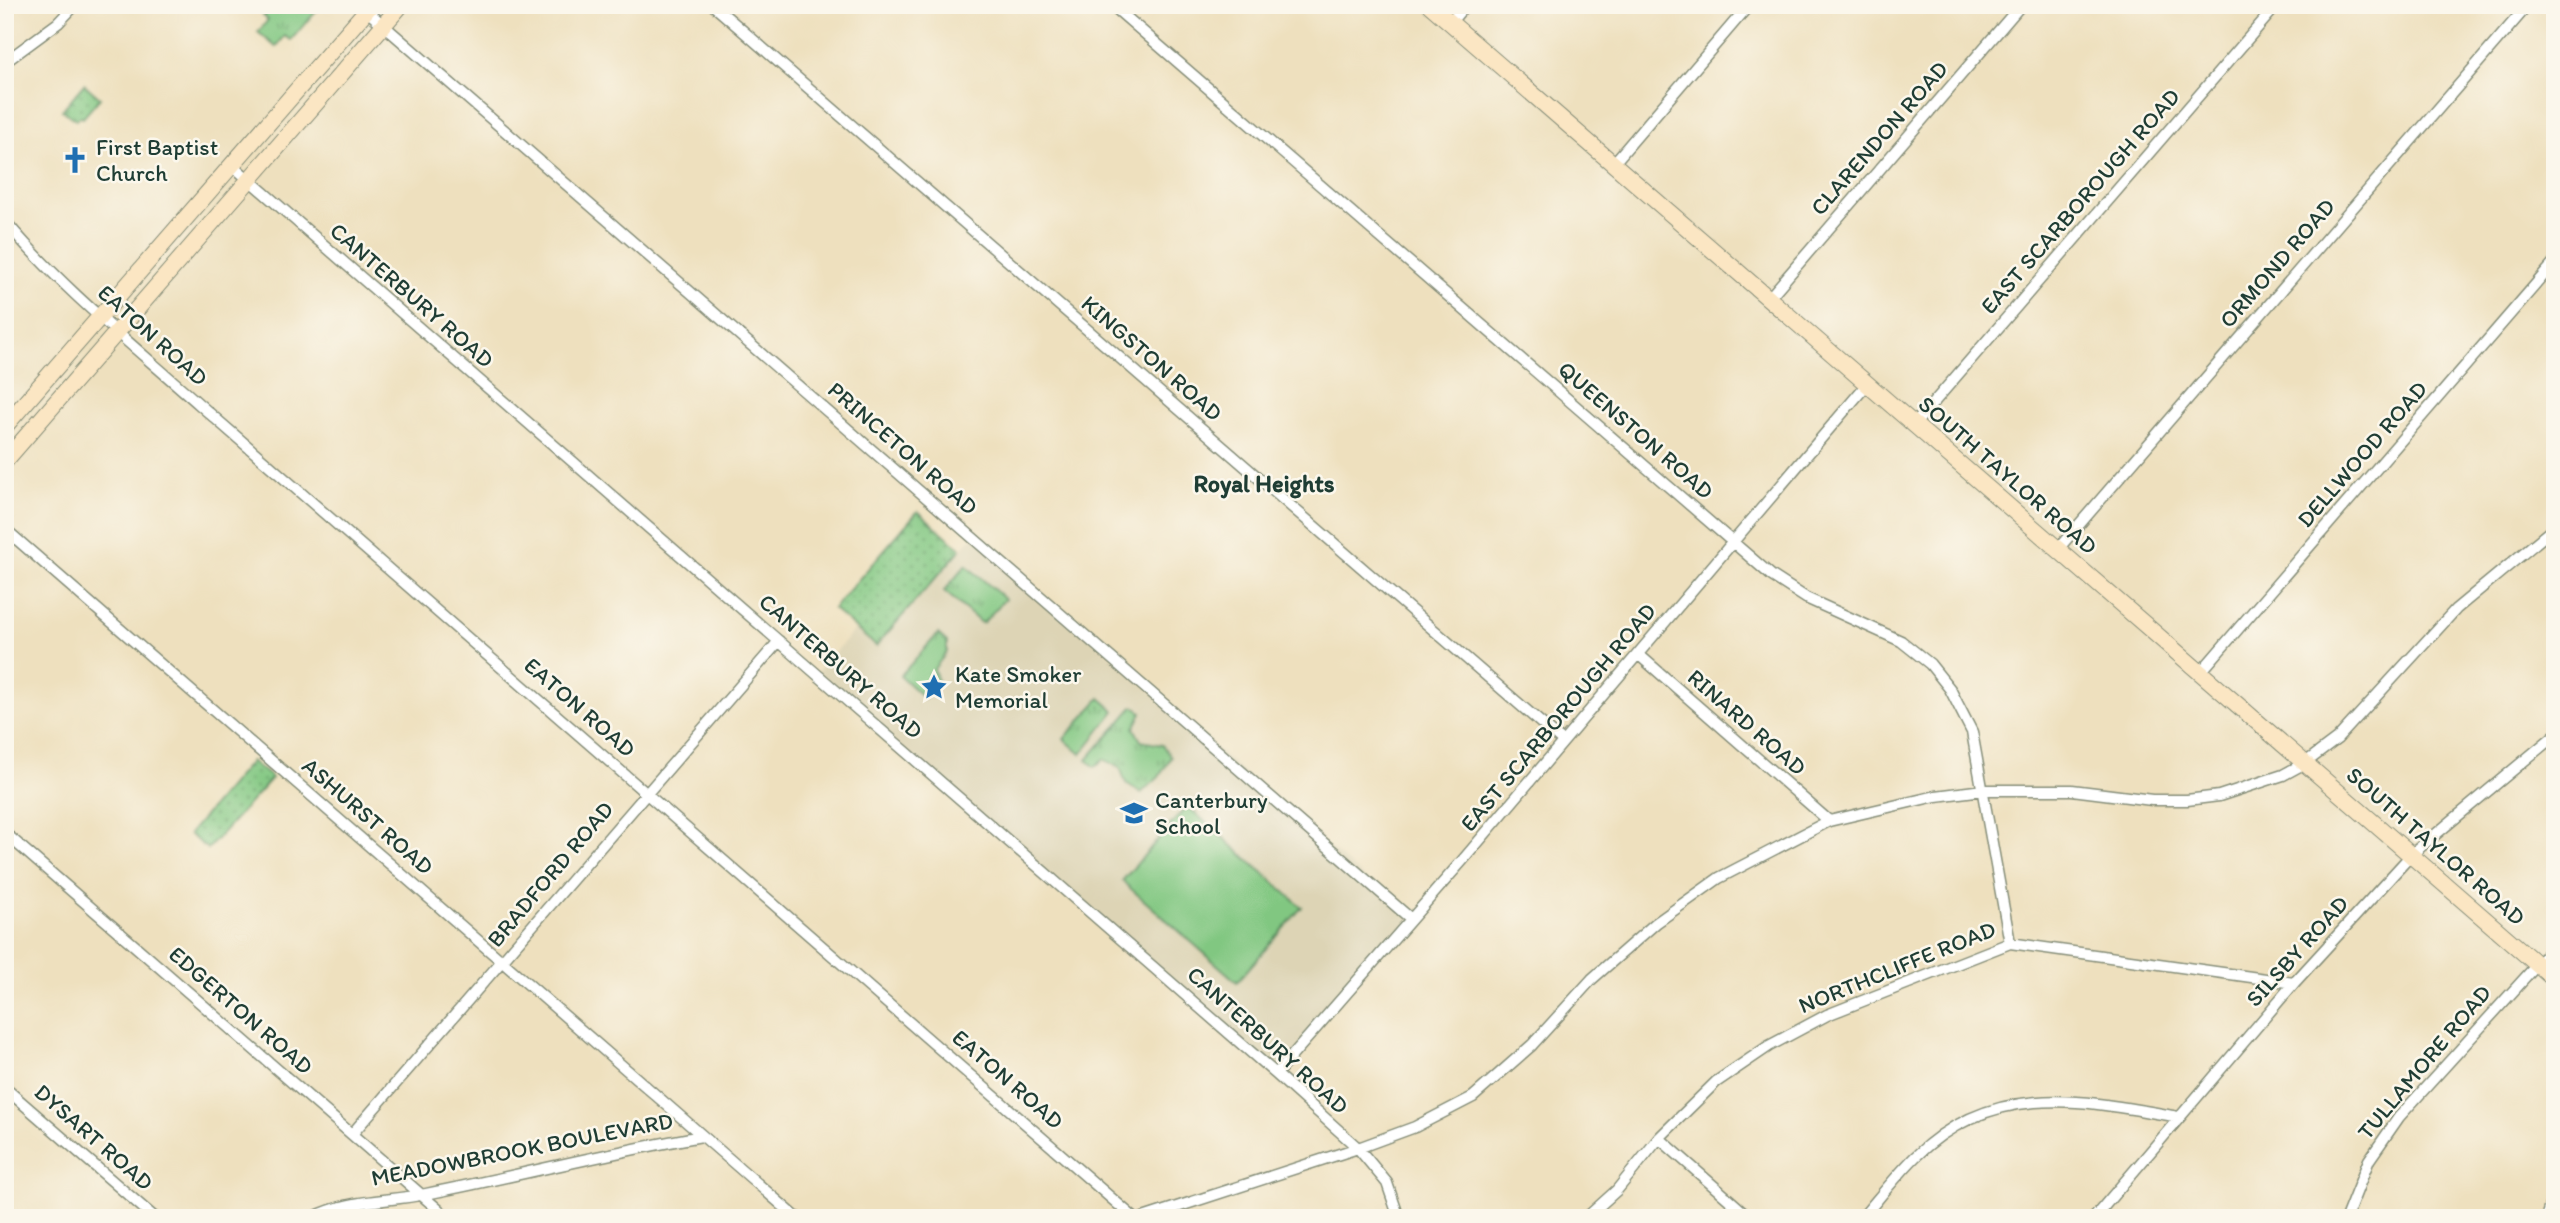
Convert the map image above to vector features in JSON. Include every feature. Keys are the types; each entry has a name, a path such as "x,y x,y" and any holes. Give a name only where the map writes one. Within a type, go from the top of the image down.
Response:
{"main road":[{"path":"5,461 401,5"},
{"name":"SOUTH TAYLOR ROAD","path":"1430,5 2555,980"},
{"path":"5,426 368,8"},
{"path":"263,130 282,142"}],"street":[{"path":"5,62 58,23 75,5"},
{"name":"KINGSTON ROAD","path":"713,5 1563,742"},
{"name":"QUEENSTON ROAD","path":"1112,5 1772,576 1807,598 1901,640 1930,664 1950,689 1972,732 2010,943"},
{"path":"1450,23 1465,5"},
{"path":"1613,164 1749,5"},
{"name":"CLARENDON ROAD","path":"1769,298 2021,5"},
{"name":"EAST SCARBOROUGH ROAD","path":"1915,424 2277,5"},
{"name":"ORMOND ROAD","path":"2058,549 2528,5"},
{"name":"PRINCETON ROAD","path":"368,8 384,25 1411,919"},
{"name":"CANTERBURY ROAD","path":"232,165 1276,1074 1358,1148 1387,1184 1399,1218"},
{"name":"EATON ROAD","path":"5,221 28,248 118,332 1134,1218"},
{"name":"DELLWOOD ROAD","path":"2200,673 2555,262"},
{"name":"EAST SCARBOROUGH ROAD","path":"1276,1074 1734,543 1868,383"},
{"path":"1143,1218 1358,1148 1415,1127 1473,1097 1532,1045 1592,979 1656,923 1719,878 1829,821 1936,796 1983,790 2072,790 2152,800 2187,800 2244,789 2305,763 2354,723 2456,609 2555,527"},
{"name":"ASHURST ROAD","path":"5,529 702,1136"},
{"name":"BRADFORD ROAD","path":"352,1134 779,642"},
{"name":"RINARD ROAD","path":"1638,654 1829,821"},
{"name":"SILSBY ROAD","path":"2094,1218 2294,983 2412,854 2555,735"},
{"name":"EDGERTON ROAD","path":"5,833 448,1218"},
{"name":"NORTHCLIFFE ROAD","path":"1586,1218 1617,1190 1659,1138 1716,1082 1769,1046 1827,1015 2010,943 2294,983"},
{"name":"TULLAMORE ROAD","path":"2346,1218 2369,1160 2399,1117 2555,945"},
{"name":"DYSART ROAD","path":"5,1088 155,1218"},
{"path":"1862,1218 1917,1156 1954,1129 1985,1112 2051,1099 2092,1102 2179,1117"},
{"name":"MEADOWBROOK BOULEVARD","path":"312,1218 345,1205 422,1195 633,1148 702,1136 797,1218"},
{"path":"1659,1138 1750,1218"},
{"path":"2546,1218 2555,1190"}],"shaded area":[{"name":"Canterbury School","path":"973,536 1411,919 1276,1074 817,673 856,628 876,646"}],"green space":[{"path":"273,5 322,5 291,40 285,36 276,47 258,32 268,20 263,16"},
{"path":"84,84 100,98 83,118 80,116 76,120 62,110"},
{"path":"918,511 961,549 876,646 833,609"},
{"path":"966,565 1005,599 981,623 944,591"},
{"path":"938,634 947,642 947,652 934,669 938,682 924,698 900,676"},
{"path":"1100,698 1115,711 1081,754 1064,739"},
{"path":"1134,706 1142,713 1134,728 1141,741 1162,745 1171,757 1159,777 1141,793 1126,783 1120,767 1103,759 1095,767 1087,760"},
{"path":"251,761 272,778 208,849 189,834"},
{"path":"1187,806 1302,907 1237,982 1122,881"}],"place":[{"name":"First Baptist Church","path":"75,160"},
{"name":"Kate Smoker Memorial","path":"934,687"},
{"name":"Canterbury School","path":"1134,813"}],"district":[{"name":"Royal Heights","path":"1264,483"}]}
